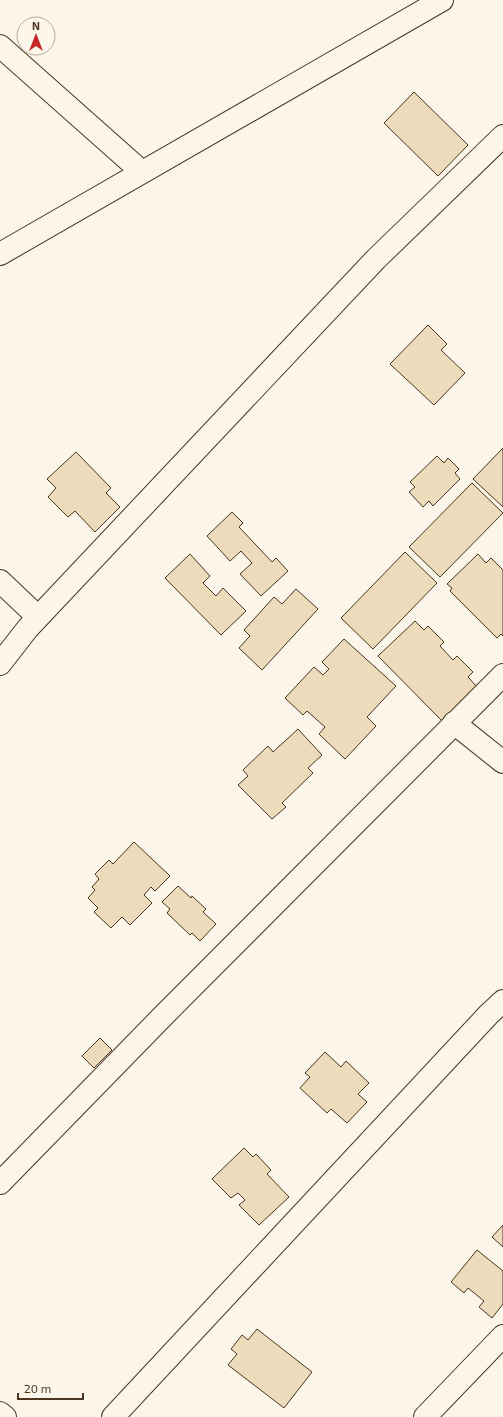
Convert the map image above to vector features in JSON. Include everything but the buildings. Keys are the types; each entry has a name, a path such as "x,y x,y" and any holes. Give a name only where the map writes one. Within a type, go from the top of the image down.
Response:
{"street":[{"path":"0,254 442,0"},
{"path":"0,46 142,172"},
{"path":"0,664 38,617 376,259 503,136"},
{"path":"0,581 38,617"},
{"path":"0,1183 167,1011 503,675"},
{"path":"454,724 503,762"},
{"path":"112,1417 503,1000"},
{"path":"425,1417 503,1336"},
{"path":"0,1413 5,1417"}]}
